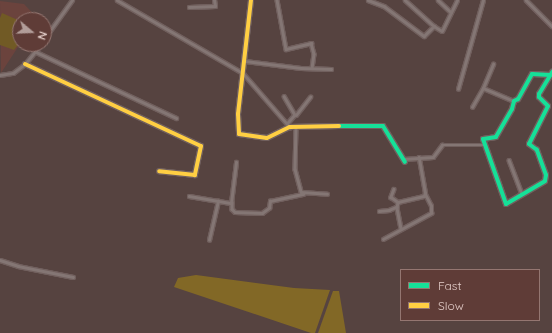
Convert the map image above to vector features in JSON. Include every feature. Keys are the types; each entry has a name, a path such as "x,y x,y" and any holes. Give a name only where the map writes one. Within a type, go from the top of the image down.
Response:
{"street":[{"path":"52,28 72,0"},
{"path":"117,0 243,73 289,125 296,127 358,125 383,126 390,135 404,161 433,157 442,145 484,145"},
{"path":"189,7 215,6 214,0"},
{"path":"251,0 238,114 239,134 267,138 289,125 310,97"},
{"path":"277,0 286,49 311,43 314,54 312,68"},
{"path":"368,0 384,6 424,36 434,26"},
{"path":"405,0 434,26 442,31 457,0"},
{"path":"438,0 451,12"},
{"path":"458,90 483,0"},
{"path":"526,0 552,26"},
{"path":"0,75 13,73 26,64 36,52 176,118"},
{"path":"244,61 331,69"},
{"path":"26,64 201,146 195,175 159,171"},
{"path":"472,107 483,88 493,64"},
{"path":"532,74 551,74 539,94 539,97 548,106 529,144 537,150 547,178 546,181 506,204 483,139 496,137 512,110 514,101 518,99 532,74"},
{"path":"483,88 514,101"},
{"path":"284,96 296,116"},
{"path":"296,127 295,169 303,194"},
{"path":"383,239 431,213 431,206 425,194 419,158"},
{"path":"509,160 522,194"},
{"path":"236,162 232,202 232,209 235,212 262,213 270,208 270,201 303,194 327,194"},
{"path":"394,189 391,197 398,202 419,198 425,194"},
{"path":"189,196 232,202"},
{"path":"209,240 218,201"},
{"path":"398,202 397,207 401,229"},
{"path":"378,211 389,210 397,207"},
{"path":"0,260 18,266 72,277"}],"shaded area":[{"path":"0,1 24,4 32,12 12,12 12,52 15,52 1,73"},
{"path":"2,13 12,17 12,49 0,45 0,18"},
{"path":"196,275 294,288 330,290 315,333 311,333 174,287 178,278"},
{"path":"333,291 339,291 346,333 318,333"}],"traffic: fast":[{"path":"550,75 532,74 518,99 514,101 512,109 496,137 483,139 506,204 545,181 546,175 537,150 529,144 548,106 539,97 539,94 552,72"},
{"path":"339,126 383,126 405,162"}],"traffic: slow":[{"path":"251,0 238,114 239,134 267,138 290,127 339,126"},
{"path":"25,64 201,146 195,175 159,171"}]}
